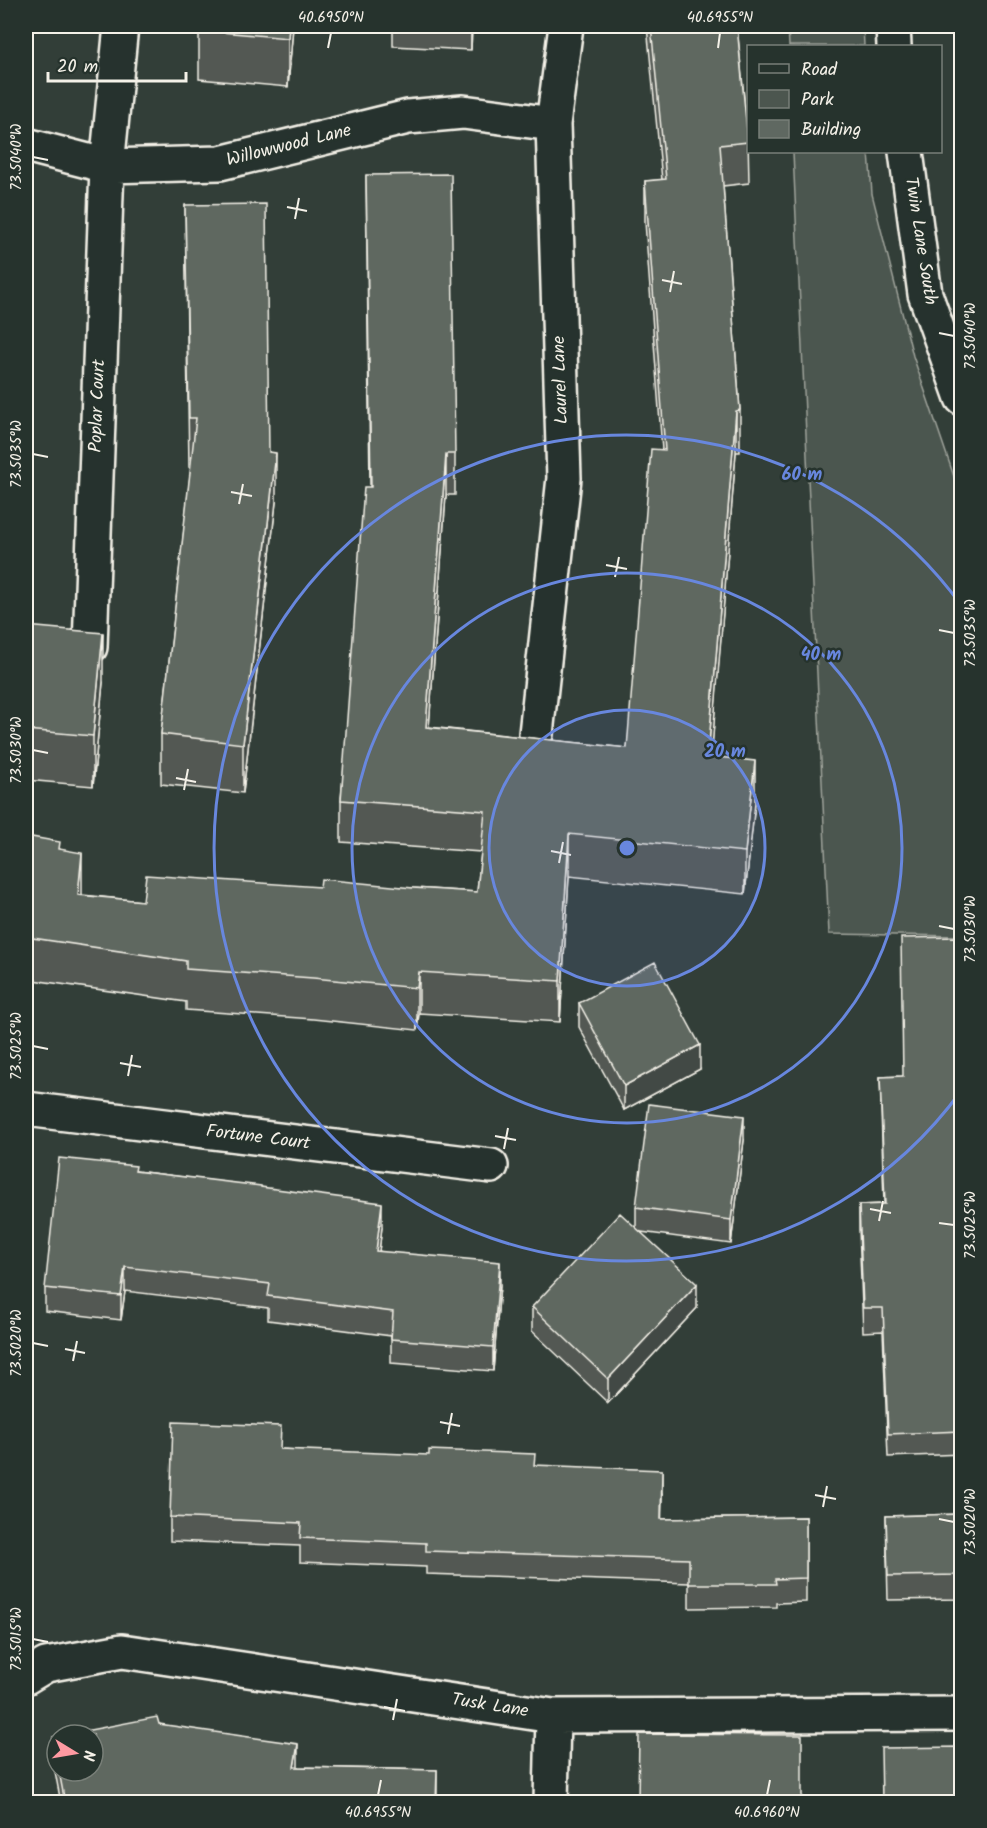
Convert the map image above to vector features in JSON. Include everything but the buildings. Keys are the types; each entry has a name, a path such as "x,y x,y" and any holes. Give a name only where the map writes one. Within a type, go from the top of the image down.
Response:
{"street":[{"name":"Poplar Court","path":"90,647 107,166 121,26"},
{"name":"Laurel Lane","path":"536,734 564,478 553,124 566,26"},
{"path":"893,26 894,45"},
{"name":"Willowwood Lane","path":"26,145 107,166 220,164 408,117 463,112 553,124"},
{"name":"Twin Lane South","path":"906,153 925,294 962,398"},
{"name":"Fortune Court","path":"26,1109 491,1166"},
{"name":"Tusk Lane","path":"26,1677 46,1665 122,1651 553,1716 962,1713"},
{"path":"551,1803 553,1716"}],"green space":[{"path":"788,26 863,26 864,45 789,45"},
{"path":"793,153 869,153 872,194 913,356 961,497 961,936 829,934"}]}
